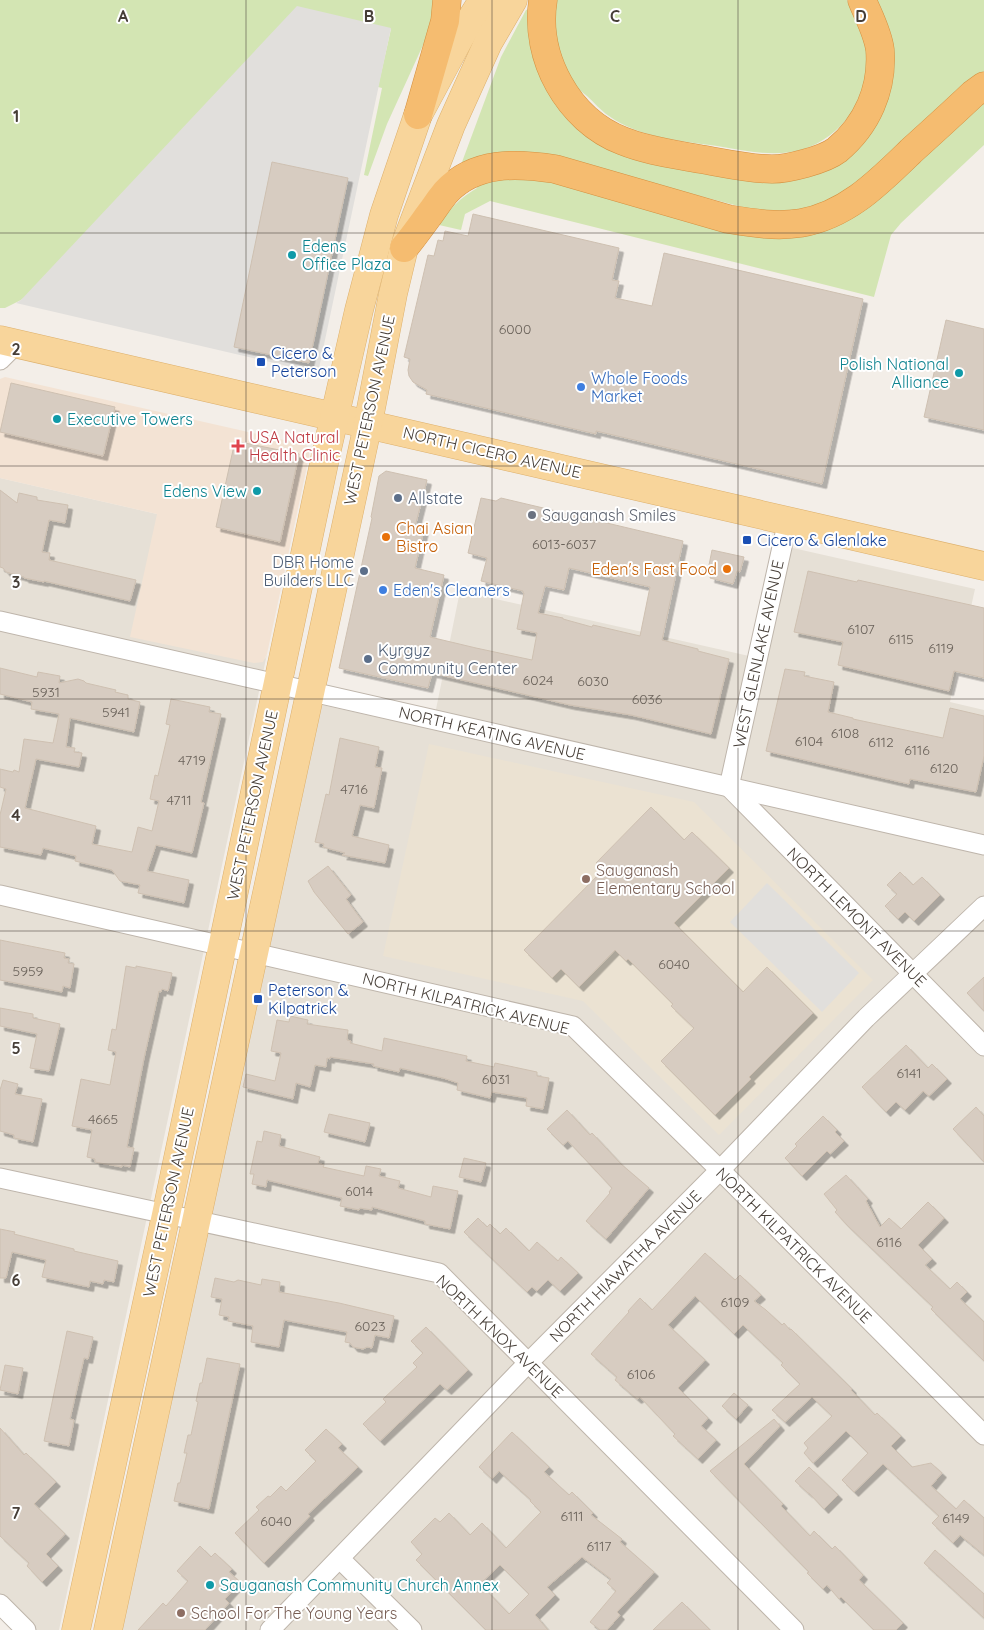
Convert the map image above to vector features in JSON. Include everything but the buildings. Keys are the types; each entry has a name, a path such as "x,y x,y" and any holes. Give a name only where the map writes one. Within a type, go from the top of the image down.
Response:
{"highway":[{"path":"418,115 445,21 447,0"},
{"path":"543,0 542,28 545,51 553,73 565,94 579,112 596,127 621,141 647,150 747,167 772,169 796,166 835,151 852,135 866,117 876,97 880,71 880,48 862,0"},
{"path":"404,248 446,192 464,178 484,169 505,165 527,165 554,170 728,219 754,224 801,223 827,216 871,189 966,100 984,86"}],"main road":[{"name":"WEST PETERSON AVENUE","path":"76,1630 358,310 382,221 418,115 460,37 483,0"},
{"name":"WEST PETERSON AVENUE","path":"108,1630 368,424 393,294 404,248 451,125 488,43 513,0"},
{"name":"NORTH CICERO AVENUE","path":"5,348 334,416 984,566"}],"street":[{"name":"WEST GLENLAKE AVENUE","path":"729,787 788,520"},
{"name":"NORTH KEATING AVENUE","path":"0,621 984,845"},
{"name":"NORTH LEMONT AVENUE","path":"729,787 984,1046"},
{"name":"NORTH KILPATRICK AVENUE","path":"0,895 573,1026 720,1170 984,1435"},
{"name":"NORTH HIAWATHA AVENUE","path":"270,1630 866,1018 984,906"},
{"name":"NORTH KNOX AVENUE","path":"0,1178 195,1222 439,1273 794,1630"},
{"path":"340,1559 412,1630"},
{"path":"0,1604 26,1630"}],"shaded area":[{"path":"297,6 391,28 318,373 16,303 21,300"},
{"path":"5,377 306,445 309,448 309,457 267,654 263,662 254,663 130,637 157,514 0,478 0,379"},
{"path":"0,478 157,514 265,659 267,654 59,1630 21,1630 0,1610"},
{"path":"784,546 975,589 950,702 984,710 984,1630 119,1630 317,704 432,729 460,591 758,658"},
{"name":"Sauganash Elementary School","path":"429,744 694,802 873,980 719,1135 583,1001 383,956"},
{"path":"767,883 859,973 822,1012 730,922"}],"green space":[{"path":"0,0 434,0 429,32 387,124 368,176 364,175 382,88 378,87 391,29 21,300 5,308 0,308"},
{"path":"555,0 847,0 858,21 868,52 864,89 850,115 830,136 804,149 793,152 750,152 647,134 621,123 606,114 567,77 563,69 556,37 554,23"},
{"path":"876,0 984,0 984,71 866,180 821,207 775,213 750,209 561,160 465,167 462,162 501,57 526,10 530,9 563,109 754,177 860,143"},
{"path":"984,99 984,145 901,223 891,235 874,297 490,201 465,214 461,230 439,225 456,204 477,188 476,182 528,177 783,235"}],"place":[{"name":"Edens Office Plaza","path":"292,255"},
{"name":"Cicero & Peterson","path":"261,362"},
{"name":"Polish National Alliance","path":"959,373"},
{"name":"Whole Foods Market","path":"581,387"},
{"name":"Executive Towers","path":"57,419"},
{"name":"USA Natural Health Clinic","path":"238,446"},
{"name":"Edens View","path":"257,491"},
{"name":"Allstate","path":"398,498"},
{"name":"Sauganash Smiles","path":"532,515"},
{"name":"Chai Asian Bistro","path":"386,537"},
{"name":"Cicero & Glenlake","path":"747,540"},
{"name":"Eden's Fast Food","path":"727,569"},
{"name":"DBR Home Builders LLC","path":"364,571"},
{"name":"Eden's Cleaners","path":"383,590"},
{"name":"Kyrgyz Community Center","path":"368,659"},
{"name":"Sauganash Elementary School","path":"586,879"},
{"name":"Peterson & Kilpatrick","path":"258,999"},
{"name":"Sauganash Community Church Annex","path":"210,1585"},
{"name":"School For The Young Years","path":"181,1613"}]}
